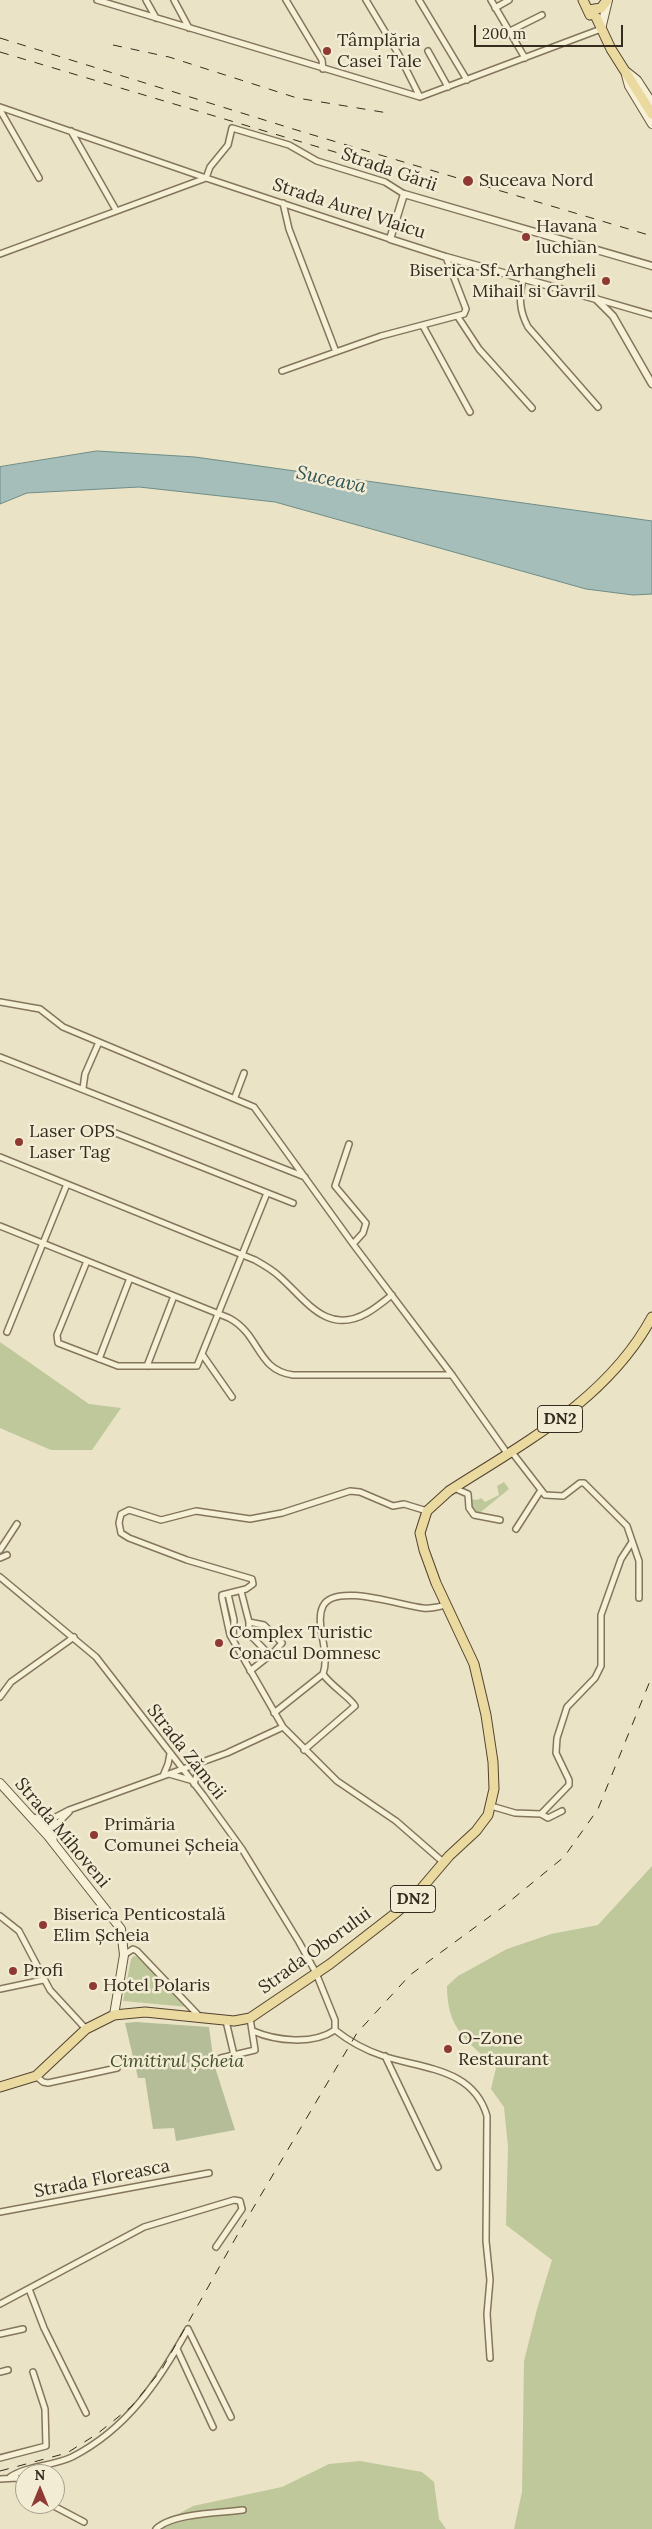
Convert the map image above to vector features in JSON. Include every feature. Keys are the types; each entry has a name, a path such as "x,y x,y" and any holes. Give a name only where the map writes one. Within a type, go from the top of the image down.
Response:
{"main road":[{"path":"583,0 592,20 601,29 652,114"},
{"path":"589,10 601,8 608,0"},
{"path":"601,29 608,0"},
{"path":"625,70 637,80 652,103"},
{"path":"625,70 629,86 652,124"},
{"name":"DN2","path":"427,1511 454,1488 566,1415 626,1358 652,1317"},
{"name":"Strada Oborului","path":"114,2015 136,2012 226,2021 242,2021 250,2018 316,1973 411,1900 443,1862 476,1831 492,1806 494,1779 491,1748 477,1672 446,1605 422,1543 421,1526 427,1511"},
{"name":"Strada Mihoveni","path":"0,1783 32,1817 49,1826 54,1843 117,1922 124,1941 124,1955 114,2015"},
{"name":"DN2","path":"0,2087 36,2076 86,2030 114,2015"}],"street":[{"path":"98,0 110,2 156,18 420,97 601,29"},
{"path":"146,0 156,18"},
{"path":"174,0 189,28"},
{"path":"286,0 322,60 323,69"},
{"path":"366,0 399,56 420,97"},
{"path":"419,0 467,80"},
{"path":"491,0 508,32 525,58"},
{"path":"495,8 510,0"},
{"path":"508,32 542,15"},
{"path":"428,51 448,87"},
{"path":"0,109 39,178"},
{"name":"Strada Aurel Vlaicu","path":"0,109 72,131 206,178 446,257 596,299"},
{"name":"Strada Gării","path":"206,178 210,167 228,145 232,128 289,145 317,161 384,182 404,194 652,266"},
{"path":"72,131 116,210"},
{"path":"0,254 206,178"},
{"path":"390,238 404,194"},
{"path":"283,203 289,229 336,352"},
{"path":"282,371 381,336 464,314 466,309 446,257"},
{"path":"523,279 520,294 521,312 528,327 598,407"},
{"path":"596,299 652,315"},
{"path":"596,299 613,316 652,384"},
{"path":"458,317 487,358 532,408"},
{"path":"423,326 470,412"},
{"path":"0,1002 40,1009 63,1027 254,1106 353,1244 509,1452 541,1490 547,1496 563,1496 580,1483 584,1483 624,1522 639,1561 639,1598"},
{"path":"83,1088 85,1074 99,1042"},
{"path":"0,1057 306,1177"},
{"path":"235,1097 244,1073"},
{"path":"108,1130 294,1203"},
{"path":"349,1144 336,1186 366,1223 363,1233 353,1244"},
{"path":"0,1157 241,1254 268,1267 280,1276 312,1309 333,1319 356,1318 367,1313 392,1295"},
{"path":"7,1332 67,1184"},
{"path":"87,1261 56,1340 60,1344 118,1366 198,1366 217,1313 267,1193"},
{"path":"0,1226 240,1324 253,1338 266,1363 284,1373 452,1375"},
{"path":"99,1359 130,1278"},
{"path":"147,1366 174,1296"},
{"path":"202,1354 232,1398"},
{"path":"454,1488 468,1494 469,1508 474,1515 500,1520"},
{"path":"516,1529 541,1490"},
{"path":"427,1511 404,1504 393,1506 356,1491 282,1513 250,1519 196,1511 186,1512 164,1520 133,1510 121,1514 119,1526 124,1535 187,1560 252,1579 252,1586 225,1595 234,1620 233,1637 250,1671 283,1727 336,1781 396,1821 443,1862"},
{"path":"0,1550 17,1524"},
{"path":"541,1814 569,1785 569,1780 556,1753 557,1738 567,1707 595,1678 601,1666 602,1615 621,1559 632,1542"},
{"path":"0,1558 7,1555"},
{"name":"Strada Zămcii","path":"0,1576 74,1637 105,1668 194,1783 262,1880 316,1973 335,2020 335,2030"},
{"path":"241,1591 249,1622 249,1634 266,1651 267,1658"},
{"path":"274,1713 322,1674 326,1654 321,1613 328,1599 341,1596 371,1597 420,1608 446,1605"},
{"path":"249,1622 264,1625 281,1642 281,1645 250,1671"},
{"path":"0,1697 11,1682 74,1637"},
{"path":"304,1750 355,1706 354,1703 338,1692 322,1674"},
{"path":"49,1826 73,1809 201,1762 283,1727"},
{"path":"166,1775 170,1753"},
{"path":"166,1775 194,1783 201,1762"},
{"path":"492,1806 515,1813 541,1814 548,1818 562,1811"},
{"path":"0,1916 19,1931 43,1980 86,2030"},
{"path":"124,1955 133,1949 137,1951 200,2017"},
{"path":"0,1989 43,1980"},
{"path":"221,2058 255,2050 250,2018"},
{"path":"226,2021 234,2056"},
{"path":"253,2030 276,2038 304,2039 322,2036 335,2030 361,2047 452,2076 472,2088 484,2104 487,2116 486,2240 490,2280 487,2314 490,2358"},
{"path":"385,2056 438,2168"},
{"path":"36,2076 43,2082 48,2083 117,2068"},
{"name":"Strada Floreasca","path":"0,2212 209,2173"},
{"path":"0,2304 144,2227 234,2200 240,2201 242,2209 216,2247"},
{"path":"29,2289 44,2328 86,2413"},
{"path":"0,2334 23,2329"},
{"path":"10,2477 16,2473 44,2467 73,2456 118,2427 144,2399 188,2329 231,2417"},
{"path":"177,2349 213,2427"},
{"path":"0,2372 8,2370"},
{"path":"0,2458 44,2448 47,2444 45,2409 33,2372"},
{"path":"0,2479 15,2478"},
{"path":"156,2529 169,2521 187,2517 243,2510"},
{"path":"65,2512 84,2522"}],"green space":[{"path":"0,1342 89,1404 121,1408 92,1450 51,1450 0,1428"},
{"path":"504,1482 509,1489 477,1515 472,1511 470,1499 477,1500 481,1498 485,1502 499,1495 497,1486"},
{"path":"652,1866 652,2529 514,2529 522,2492 524,2361 552,2260 506,2225 508,2146 504,2107 491,2089 496,2068 468,2041 455,2024 448,2001 447,1986 458,1976 507,1949 551,1934 598,1925"},
{"path":"134,1956 188,2007 123,2001 131,1959"},
{"name":"Cimitirul Șcheia","path":"136,2022 209,2027 214,2064 235,2130 176,2141 174,2128 153,2129 145,2078 138,2078 125,2023"},
{"path":"360,2461 422,2472 434,2482 439,2519 446,2529 151,2529 193,2506 282,2487 329,2464"}],"water":[{"name":"Suceava","path":"97,451 195,457 652,521 652,594 633,595 586,589 275,502 139,487 27,493 0,504 0,467"}],"railway":[{"path":"0,38 303,132 652,236"},
{"path":"113,45 169,57 297,98 388,113"},
{"path":"0,52 345,155 382,163"},
{"path":"0,2471 67,2453 97,2434 132,2406 162,2369 239,2232 357,2033 410,1975 504,1906 564,1857 598,1809 652,1676"}],"place":[{"name":"Tâmplăria Casei Tale","path":"327,51"},
{"name":"Suceava Nord","path":"468,181"},
{"name":"Havana luchian","path":"526,237"},
{"name":"Biserica Sf. Arhangheli Mihail si Gavril","path":"606,281"},
{"name":"Laser OPS Laser Tag","path":"19,1142"},
{"name":"Complex Turistic Conacul Domnesc","path":"219,1643"},
{"name":"Primăria Comunei Șcheia","path":"94,1835"},
{"name":"Biserica Penticostală Elim Șcheia","path":"43,1925"},
{"name":"Profi","path":"13,1971"},
{"name":"Hotel Polaris","path":"93,1986"},
{"name":"O-Zone Restaurant","path":"448,2049"}]}
